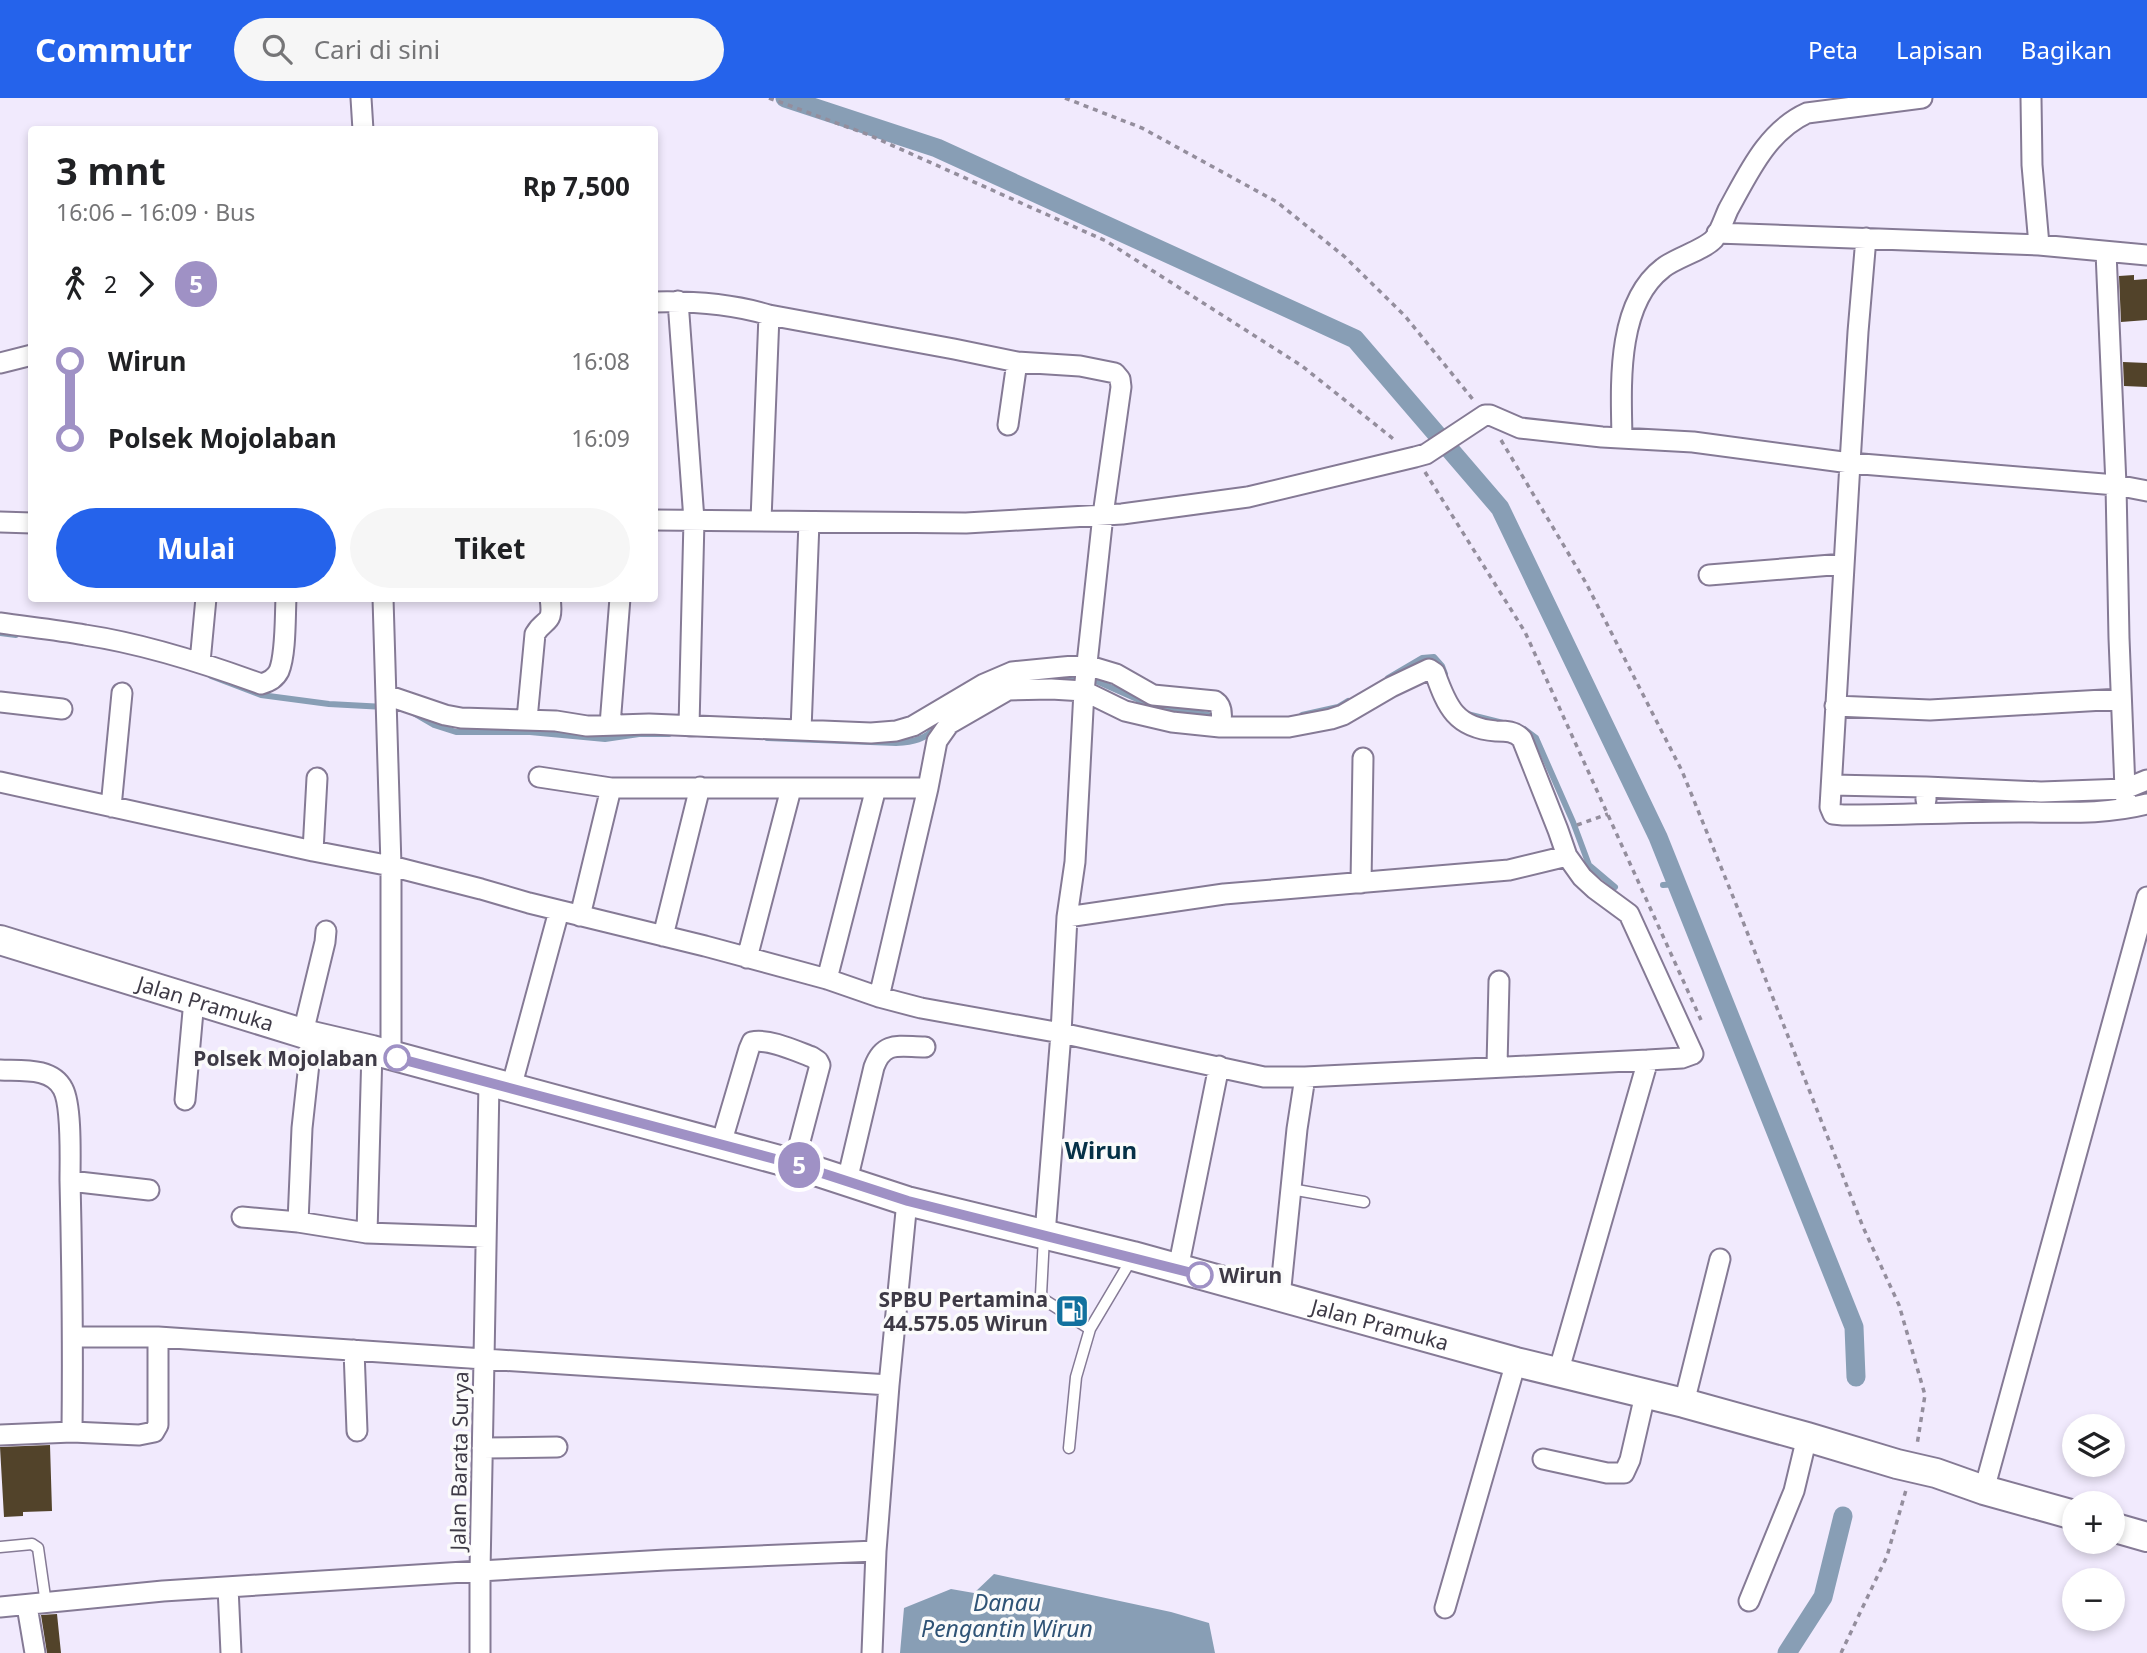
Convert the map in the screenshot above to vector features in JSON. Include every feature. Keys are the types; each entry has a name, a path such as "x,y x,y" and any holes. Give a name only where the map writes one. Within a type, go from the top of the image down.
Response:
{"main road":[{"name":"Jalan Pramuka","path":"0,940 308,1034 794,1164 908,1201 1133,1256 1516,1362 1684,1403 1936,1473 2062,1513"},
{"path":"2125,1530 2147,1536"}],"street":[{"path":"361,98 363,126"},
{"path":"1622,438 1621,380 1625,349 1630,323 1641,292 1662,268 1713,239 1763,149 1790,120 1807,113 1922,98"},
{"path":"2031,98 2032,165 2039,245"},
{"path":"1717,233 2039,245 2147,255"},
{"path":"1866,238 1835,706 1830,807 1833,814 1926,801 2041,792 2126,799 2147,804"},
{"path":"2106,252 2126,799"},
{"path":"677,301 694,520 689,726"},
{"path":"658,302 743,307 769,315 1017,362 1080,366 1115,373 1120,379 1086,678 1076,862 1066,917 1061,1033 1045,1234"},
{"path":"761,520 769,315"},
{"path":"0,363 28,356"},
{"path":"1008,425 1017,362"},
{"path":"658,520 966,523 1103,515 1248,497 1426,454 1490,415 1520,428 1693,442 1850,464 2116,485 2147,491"},
{"path":"0,522 28,523"},
{"path":"801,730 809,522"},
{"path":"1709,575 1844,564"},
{"path":"200,662 206,602"},
{"path":"0,623 87,635 200,662 261,684 271,681 279,672 284,645 286,602"},
{"path":"367,1233 382,1053 391,866 383,602"},
{"path":"527,719 535,634 539,626 548,622 551,602"},
{"path":"610,725 620,602"},
{"path":"0,782 391,866 827,979 879,997 921,1007 1061,1033 1264,1077 1682,1058 1693,1054 1629,914 1582,877 1567,856 1522,739 1518,734 1487,730 1467,724 1456,717 1435,673 1429,669 1331,719 1289,727 1221,720 1172,722 1125,711 1086,678 1012,672 984,684 912,726 896,731 871,733 689,726 587,726 527,719 461,718 386,702"},
{"path":"879,997 937,741 949,724 1008,690 1051,689 1086,678 1116,674 1153,695 1215,701 1219,703 1221,720"},
{"path":"111,807 122,693"},
{"path":"1835,706 1930,710 2121,699"},
{"path":"0,702 62,709"},
{"path":"1361,883 1363,758"},
{"path":"539,776 611,788 928,788"},
{"path":"313,851 317,778"},
{"path":"1832,785 1926,801 2018,812 2088,812 2126,799 2147,780"},
{"path":"663,936 700,787"},
{"path":"580,916 611,788"},
{"path":"827,979 876,788"},
{"path":"747,958 791,789"},
{"path":"1066,917 1224,894 1509,870 1567,856"},
{"path":"1984,1490 2147,897"},
{"path":"74,1337 158,1337 484,1359 485,1237 500,1085 559,911"},
{"path":"298,1222 308,1034 326,930"},
{"path":"1496,1066 1499,981"},
{"path":"185,1100 194,1000"},
{"path":"720,1144 748,1049 752,1042 766,1042 812,1057 820,1065 794,1164"},
{"path":"847,1181 879,1055 890,1047 925,1047"},
{"path":"1558,1373 1648,1059"},
{"path":"1178,1269 1219,1066"},
{"path":"0,1070 32,1071 52,1076 63,1089 67,1108 74,1337 72,1432"},
{"path":"1280,1297 1305,1077"},
{"path":"70,1181 149,1190"},
{"path":"872,1653 876,1551 889,1385 908,1201"},
{"path":"242,1217 298,1222 367,1233 485,1237"},
{"path":"1684,1403 1720,1259"},
{"path":"0,1435 72,1432 139,1436 154,1432 158,1425 158,1337"},
{"path":"354,1350 357,1431"},
{"name":"Jalan Barata Surya","path":"876,1551 665,1560 480,1572 484,1359 889,1385"},
{"path":"1445,1608 1516,1362"},
{"path":"1543,1459 1607,1473 1624,1472 1630,1460 1645,1395"},
{"path":"1749,1601 1794,1491 1819,1441"},
{"path":"482,1448 557,1447"},
{"path":"0,1607 163,1591 480,1572 480,1653"},
{"path":"228,1587 231,1653"},
{"path":"35,1653 36,1605"}],"lane":[{"path":"1291,1189 1364,1202"},
{"path":"1045,1234 1041,1295 1043,1299 1090,1329"},
{"path":"1069,1448 1076,1377 1090,1329 1133,1256"},
{"path":"0,1547 32,1544 38,1548 36,1605"}],"path":[{"path":"1065,98 1142,128 1277,202 1345,257 1405,316 1479,420 1586,583 1682,771 1863,1227 1899,1306 1925,1395 1913,1468 1887,1556 1841,1653"},
{"path":"1583,824 1608,814"}],"water":[{"name":"Danau Pengantin Wirun","path":"994,1574 1171,1612 1209,1623 1215,1653 900,1653 904,1608 951,1589 974,1593"}],"building":[{"path":"2134,275 2134,280 2147,279 2147,320 2121,322 2119,276"},
{"path":"2123,362 2147,363 2147,387 2124,386"},
{"path":"50,1445 52,1511 23,1512 23,1516 4,1517 0,1447"},
{"path":"57,1614 61,1653 47,1653 41,1615"}],"waterway":[{"path":"785,98 937,148 1355,339 1500,508 1658,837 1854,1327 1856,1377"},
{"path":"0,633 16,635"},
{"path":"1388,678 1422,658 1434,657 1445,674"},
{"path":"211,676 261,695 329,704 385,707"},
{"path":"1046,678 1076,677 1094,680 1146,703 1218,717"},
{"path":"1302,715 1338,707 1348,701"},
{"path":"415,714 434,725 456,732 530,732 605,739 639,734 669,734"},
{"path":"1467,714 1507,724"},
{"path":"767,738 896,743 918,739 937,726"},
{"path":"1524,729 1536,738 1589,865 1615,887"},
{"path":"1663,885 1677,884"},
{"path":"1787,1653 1823,1597 1843,1516"}],"bus line":[{"name":"5","path":"397,1058 794,1164 908,1201 1200,1275"}],"place":[{"name":"Polsek Mojolaban","path":"397,1058"},
{"name":"Wirun","path":"1200,1275"},
{"name":"SPBU Pertamina 44.575.05 Wirun","path":"1072,1311"}],"district":[{"name":"Wirun","path":"1101,1149"}]}
